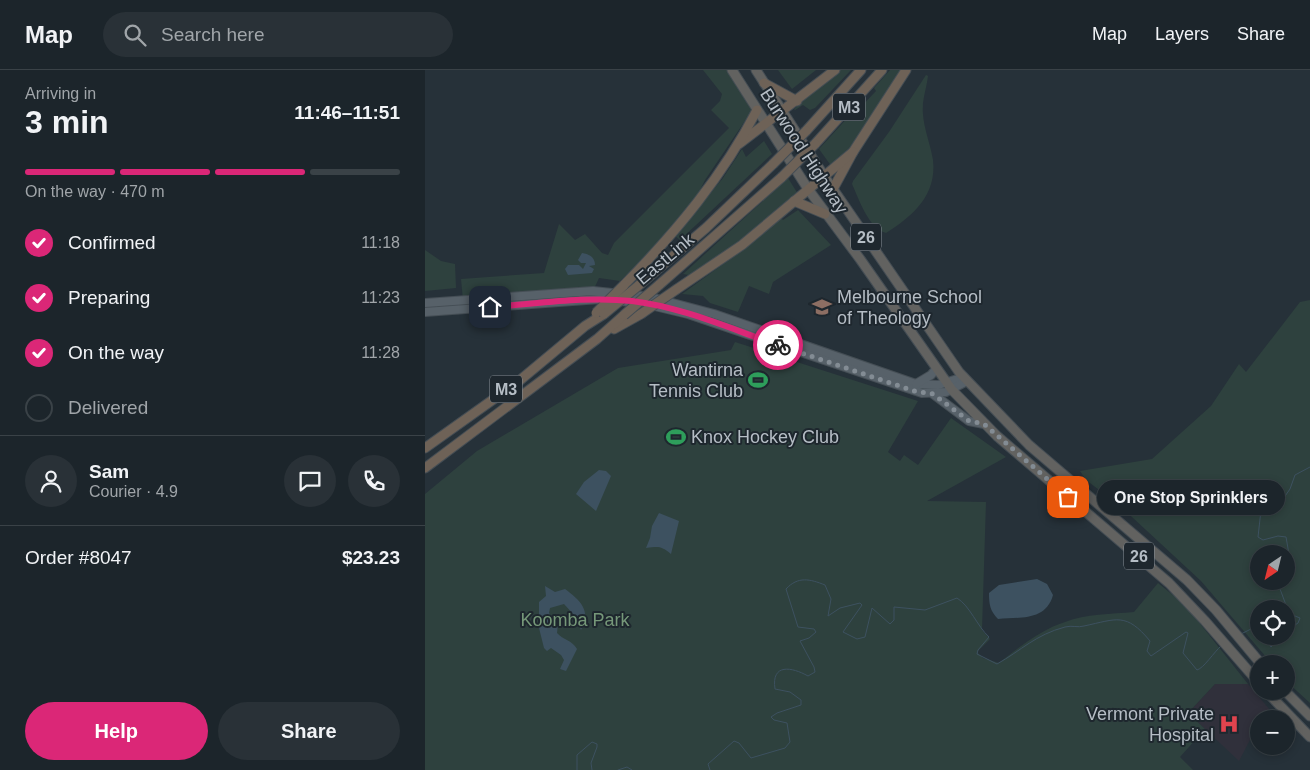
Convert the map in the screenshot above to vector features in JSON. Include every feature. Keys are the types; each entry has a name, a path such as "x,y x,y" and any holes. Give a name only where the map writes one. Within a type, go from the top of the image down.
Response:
{"highway":[{"name":"Burwood Highway","path":"732,70 807,189 860,259 949,386 984,424 1159,574 1214,631 1250,673"},
{"name":"Burwood Highway","path":"756,70 824,176 945,354 965,379 1007,424 1176,570 1254,655"},
{"path":"737,146 835,70"},
{"name":"EastLink","path":"425,448 519,380 600,314 638,286 706,228 806,131 861,70"},
{"name":"EastLink","path":"425,468 597,339 659,286 782,177 815,144 882,70"},
{"path":"833,189 853,152 906,70"},
{"path":"764,83 797,101"},
{"path":"600,314 624,285 692,212 737,146 757,110"},
{"path":"597,339 641,314 742,245 853,152"},
{"path":"794,201 825,214"},
{"path":"1057,488 1063,484 1073,482"},
{"path":"1275,700 1310,737"},
{"path":"1294,700 1310,716"}],"main road":[{"path":"425,303 593,291 658,299 715,314 914,391 933,394 969,421 984,424"},
{"path":"543,302 546,293"},
{"path":"468,299 469,309"},
{"path":"425,312 543,302 611,299 657,306 916,384 949,386"},
{"path":"916,384 931,376 936,369"},
{"path":"933,394 965,379"}],"shaded area":[{"name":"Vermont Private Hospital","path":"1215,684 1248,684 1250,686 1250,700 1262,700 1270,710 1250,710 1250,740 1239,761 1188,713"}],"green space":[{"path":"703,70 732,70 755,106 705,180 695,200 650,252 620,281 599,278 593,291 463,300 461,279 544,273 559,224 575,240 585,234 602,253 608,255 614,243 729,128 711,110 720,101 722,94"},
{"path":"778,70 816,70 792,89"},
{"path":"839,70 851,70 815,108 810,110 803,105 794,109"},
{"path":"890,70 903,70 855,141 832,167 819,149 851,114 857,111 876,91 874,88"},
{"path":"926,75 928,76 923,110 924,125 933,160 931,184 927,194 914,212 886,233 869,219 852,184"},
{"path":"764,141 772,154 680,240 675,236 723,178 742,149 746,157"},
{"path":"788,178 798,194 775,215 694,276 683,274"},
{"path":"798,210 831,245 773,282 769,294 749,286 738,312 710,303 703,296 682,294 748,246 781,218 783,220"},
{"path":"425,250 441,261 455,264 456,288 425,291"},
{"path":"1310,300 1310,703 1295,689 1295,655 1264,655 1256,645 1295,645 1295,600 1250,600 1250,638 1201,581 1119,505 1086,480 1080,471 1152,459 1211,406 1239,364 1246,372 1300,302"},
{"name":"Koomba Park","path":"735,342 918,401 888,452 900,461 904,455 918,465 951,418 1006,457 927,501 986,502 982,630 990,639 977,652 983,658 999,663 1039,634 1073,619 1134,612 1158,583 1179,600 1248,684 1215,684 1188,713 1205,729 1180,757 1193,770 425,770 425,494 477,451 618,368 731,350"}],"water":[{"path":"582,253 589,255 594,260 595,265 589,266 594,269 592,273 568,275 565,269 568,265 579,265 583,269 586,263 581,263 578,260"},
{"path":"599,470 606,471 611,476 596,511 576,494 584,482"},
{"path":"659,513 679,521 671,554 659,547 646,548 652,526"},
{"path":"1037,579 1047,584 1053,595 1045,609 1031,616 998,619 993,613 989,601 989,593 999,585"},
{"path":"545,586 555,592 565,589 580,602 585,612 581,630 575,616 564,604 550,608 549,613 558,624 557,633 577,649 566,671 560,669 564,660 561,655 551,648 547,651 544,648 539,628 539,602 546,596"}],"waterway":[{"path":"1287,545 1286,537 1278,536 1263,540 1258,537 1263,492 1268,489 1278,501 1283,499 1290,489 1295,475 1310,467"},
{"path":"710,770 708,764 734,741 739,743 751,758 785,748 790,742 787,723 774,720 771,717 801,705 801,700 790,692 775,689 776,675 784,669 808,676 815,672 800,641 809,638 816,632 814,629 798,627 786,589 800,580 809,580 825,585 831,599 828,616 840,608 860,603 862,605 843,632 857,639 865,637 872,608 890,624 894,620 894,607 925,610 957,598 966,606 989,637 977,654 997,664 1054,630 1068,626 1082,627 1113,620 1127,622 1142,632 1150,641 1147,651 1151,656 1186,632 1188,633 1183,653 1197,670 1221,646"},
{"path":"1280,590 1284,600"},
{"path":"1295,616 1300,618 1295,625"},
{"path":"1241,634 1250,630"},
{"path":"1270,645 1271,647 1273,645"},
{"path":"577,770 577,755 592,742 597,744 591,763 592,770"},
{"path":"618,770 627,767 632,770"}],"way so far":[{"path":"778,345 914,391 933,394 969,421 984,424 1068,497"}],"place":[{"name":"Melbourne School of Theology","path":"822,307"},
{"name":"Wantirna Tennis Club","path":"758,380"},
{"name":"Knox Hockey Club","path":"676,437"},
{"name":"One Stop Sprinklers","path":"1068,497"},
{"name":"Vermont Private Hospital","path":"1229,724"}],"route":[{"path":"490,307 600,299 637,302 675,310 778,345"}]}
